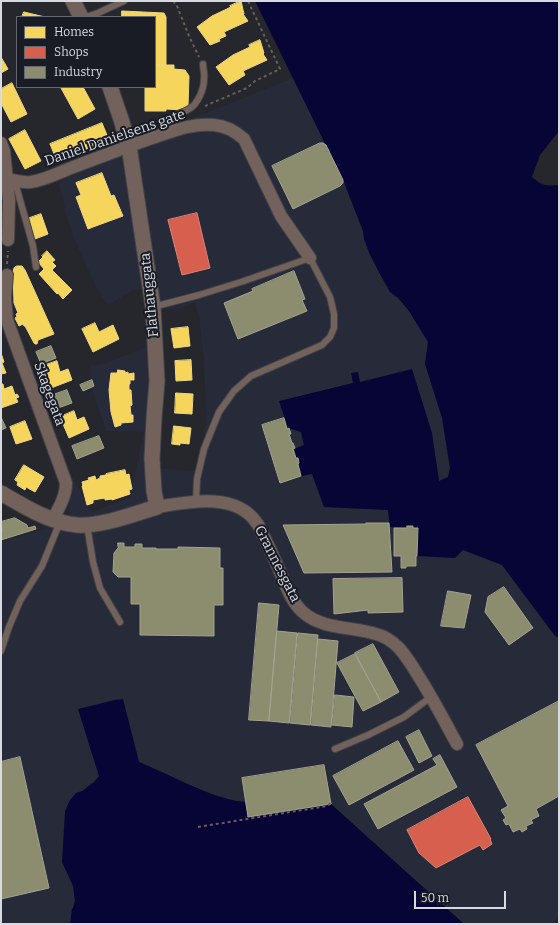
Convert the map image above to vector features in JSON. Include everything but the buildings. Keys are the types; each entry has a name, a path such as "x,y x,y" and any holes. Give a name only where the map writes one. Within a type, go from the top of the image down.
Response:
{"street":[{"path":"73,1 80,16"},
{"name":"Flathauggata","path":"110,88 129,146 153,307 157,381 152,459 154,491 157,507"},
{"name":"Daniel Danielsens gate","path":"8,179 30,182 47,178 129,146 188,126 203,124 226,127 244,139 282,216 310,258"},
{"path":"1,143 4,151 8,179 8,240"},
{"name":"Skagegata","path":"7,275 5,298 7,320 6,333 66,483 66,490 57,521"},
{"name":"Grannesgata","path":"1,494 29,509 57,521 77,525 87,525 121,518 157,507 196,501 232,504 246,512 256,522 268,544 291,596 298,607 305,614 317,621 331,625 378,634 391,641 399,648 409,661 431,697 457,744"}],"lane":[{"path":"89,16 124,1"},
{"path":"170,132 172,117 188,110 200,97 204,80 203,64"},
{"path":"8,179 33,246 36,267"},
{"path":"153,307 242,282 310,258 330,296 334,314 334,328 330,337 322,345 251,376 234,391 219,412 204,449 197,479 196,501"},
{"path":"1,651 20,601 42,566 54,541 57,521"},
{"path":"87,525 93,562 100,588 120,622"},
{"path":"335,749 404,717 431,697"}],"path":[{"path":"173,1 203,64"},
{"path":"188,110 207,105 247,88 255,80 280,70 248,1"},
{"path":"7,275 8,240"},
{"path":"198,827 327,806 332,802"}],"shaded area":[{"path":"255,1 559,1 559,131 540,155 532,177 544,185 559,185 559,638 555,636 502,565 463,550 455,558 417,556 418,528 390,527 388,510 324,507 312,474 301,476 294,449 304,445 301,432 288,428 279,401 353,383 351,373 358,372 360,382 412,369 432,433 439,481 448,477 450,468 442,418 425,364 428,342 409,311 398,298 390,292 370,255 364,239 363,231 343,180"},
{"path":"293,78 343,180 363,231 364,239 370,255 390,292 398,298 409,311 428,342 425,364 442,418 450,468 448,477 439,481 432,433 360,382 358,372 353,383 288,428 300,431 304,445 301,476 312,473 324,507 388,510 418,528 463,550 502,565 555,636 559,638 559,915 552,924 464,924 331,804 247,817 245,802 220,797 139,762 122,699 78,709 99,776 82,791 76,793 62,862 73,886 75,901 72,909 70,924 1,924 1,543 25,534 71,523 59,453 91,512 130,498 144,432 106,431 91,388 90,366 107,363 156,343 157,468 190,471 201,468 206,415 204,359 199,317 195,303 178,309 162,310 150,288 133,290 110,304 106,303 97,288 76,243 68,221 59,183 131,143"},
{"path":"123,699 139,762 212,794 245,802 248,817 331,804 464,924 70,924 72,909 75,901 73,886 62,862 65,811 70,800 76,793 82,791 99,776 78,709"}]}
